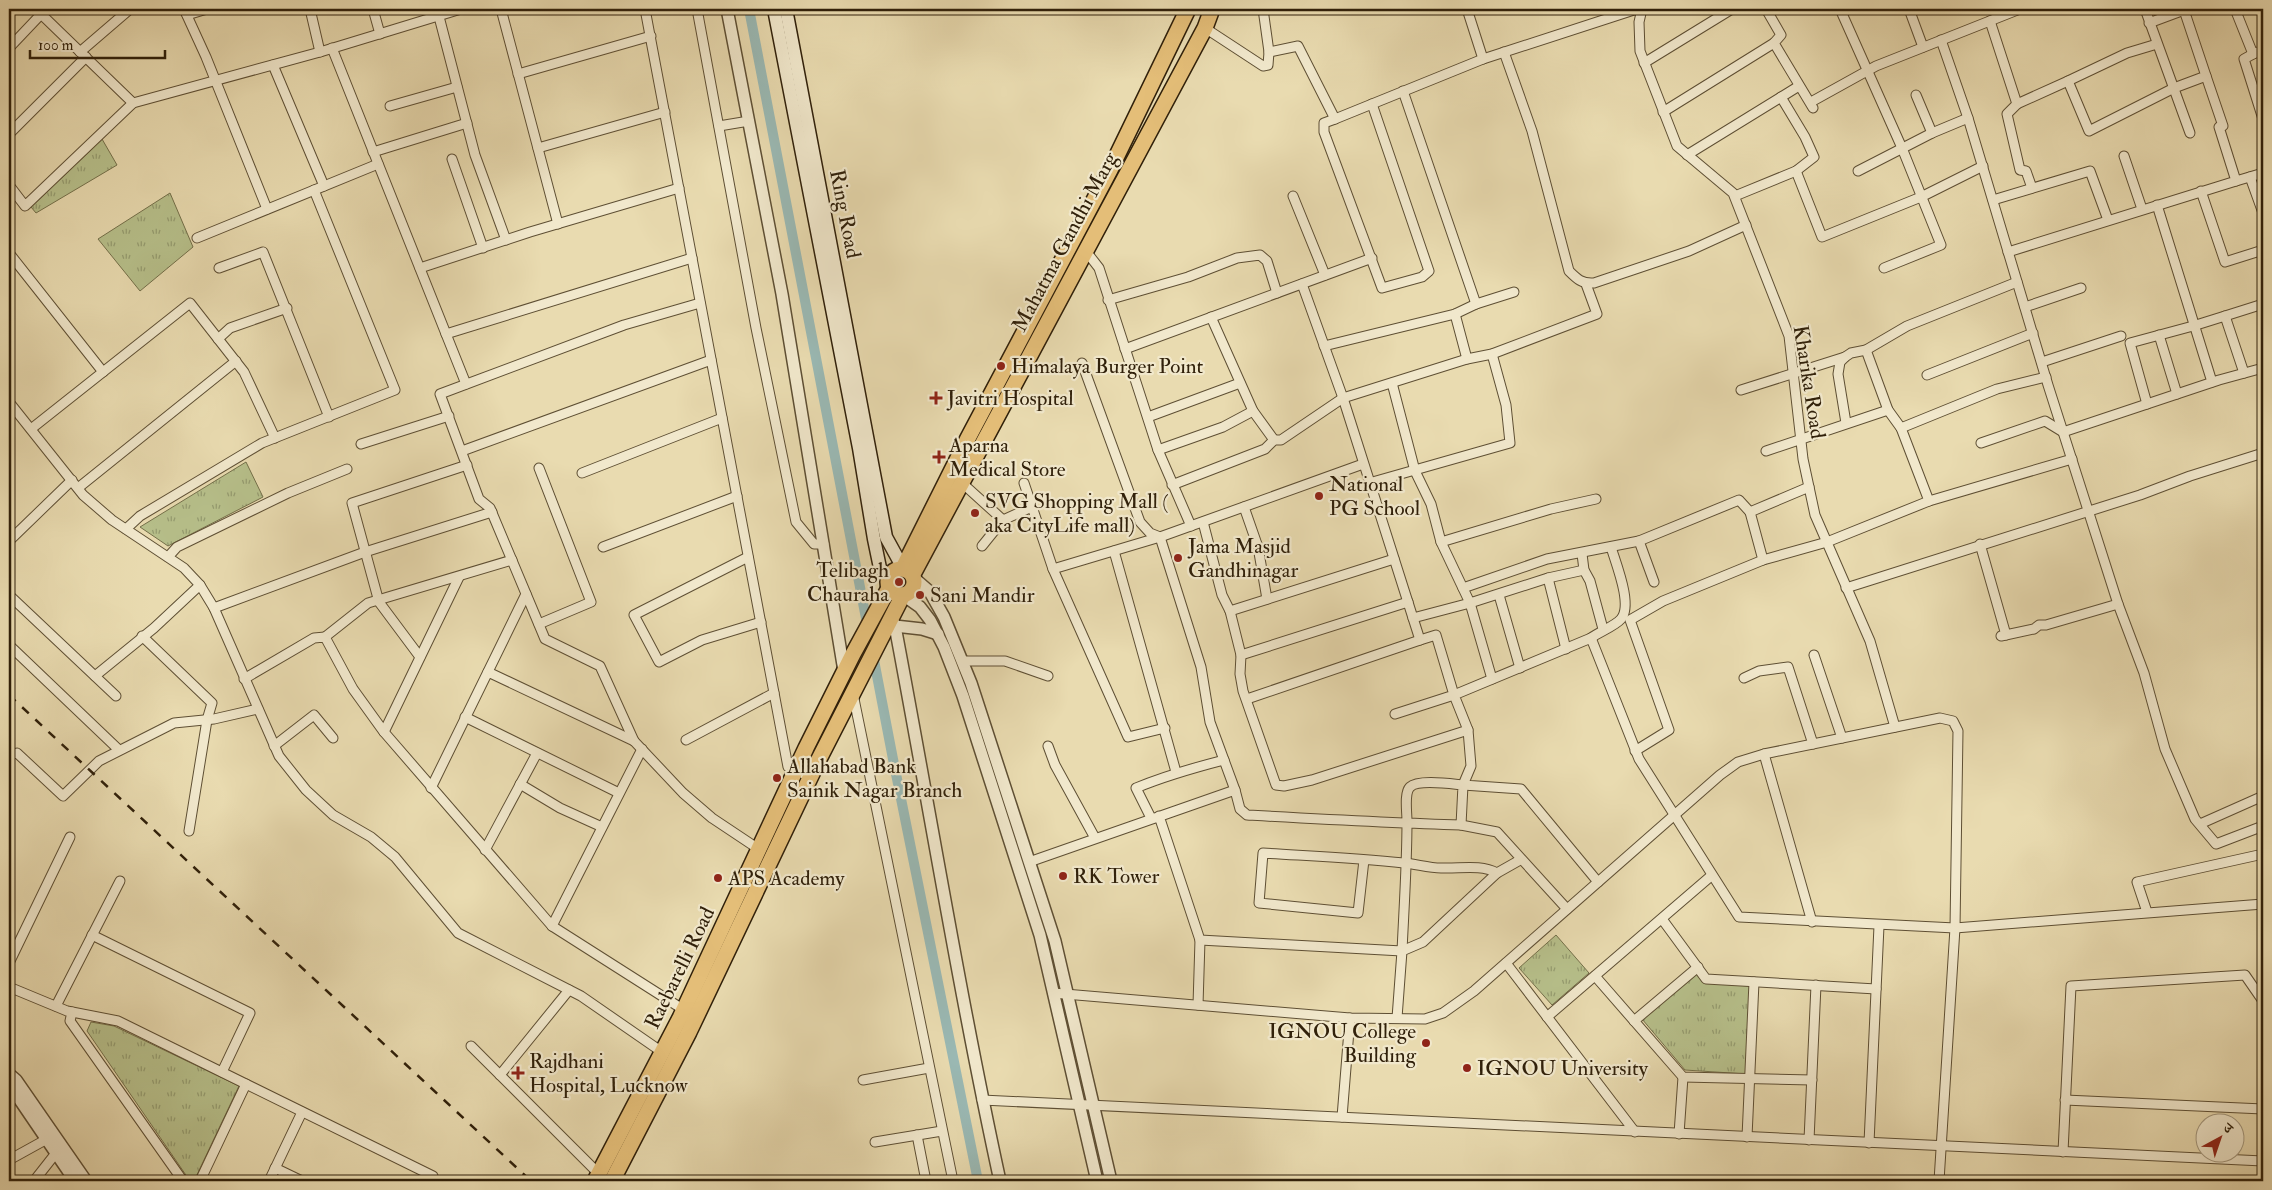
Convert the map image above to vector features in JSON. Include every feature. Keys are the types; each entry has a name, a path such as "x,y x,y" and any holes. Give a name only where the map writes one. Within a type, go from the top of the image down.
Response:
{"main road":[{"path":"779,9 880,568 893,592 903,595"},
{"name":"Ring Road","path":"779,9 886,537 910,574"},
{"path":"804,774 852,693 882,635 893,622 903,595 912,590 910,574 967,440 1110,170 1188,9"},
{"name":"Mahatma Gandhi Marg","path":"910,574 1205,28 1212,9"},
{"path":"602,1179 689,1032 804,774 844,671 861,637 874,618 894,570 910,574"},
{"name":"Raebarelli Road","path":"602,1179 760,850 804,774"}],"street":[{"path":"9,134 83,55 130,9"},
{"path":"207,9 186,12 267,209"},
{"path":"310,9 320,52"},
{"path":"374,9 380,34"},
{"path":"9,184 25,206 133,103 216,82 320,52 380,34 438,12 461,9"},
{"path":"501,9 558,224"},
{"path":"645,9 788,767 804,774"},
{"path":"698,9 756,328 796,522 814,544 824,544"},
{"path":"727,9 782,294 844,671"},
{"path":"1205,28 1263,66 1269,62 1262,9"},
{"path":"1467,9 1483,59"},
{"path":"1372,104 1429,271 1422,277 1382,288 1324,132 1324,123 1483,59 1637,9"},
{"name":"Kharika Road","path":"1642,9 1639,37 1640,51 1676,146 1734,196 1788,336 1800,439 1815,515 1870,641 1895,727"},
{"path":"1644,63 1732,9"},
{"path":"1663,112 1774,43 1781,35 1766,9"},
{"path":"1840,9 1902,148 1941,245 1884,268"},
{"path":"1909,9 1923,47"},
{"path":"1774,43 1812,105 1867,71 2020,9"},
{"path":"2145,9 2190,133"},
{"path":"2150,23 2185,9 2223,126 2219,127 2236,181"},
{"path":"2235,9 2253,54"},
{"path":"9,48 43,11 83,55 133,103"},
{"path":"438,12 475,155 506,240"},
{"path":"1990,21 2017,104"},
{"path":"518,74 651,36"},
{"path":"1941,40 1968,118 2088,511 2118,604 2144,674 2165,749 2195,819 2216,844 2263,826"},
{"path":"2032,188 2026,171 2020,170 2007,114 2017,104 2127,53 2157,44"},
{"path":"1268,52 1298,46 1335,118"},
{"path":"332,48 466,384"},
{"path":"2263,50 2244,59 2263,119"},
{"path":"1172,485 1265,450 1274,440 1281,440 1343,398 1467,359 1492,354 1597,314 1586,284 1578,280 1569,271 1532,131 1504,52"},
{"path":"273,65 324,186"},
{"path":"2068,81 2090,131 2174,88 2206,76"},
{"path":"1687,155 1799,86"},
{"path":"390,106 458,88"},
{"path":"1403,91 1443,202 1476,304"},
{"path":"1916,95 1932,133"},
{"path":"1734,196 1796,171 1814,157 1805,137 1781,98"},
{"path":"538,148 665,112"},
{"path":"1858,171 1932,133 1968,118"},
{"path":"719,126 748,121"},
{"path":"373,152 467,124"},
{"path":"2124,156 2142,209"},
{"path":"452,159 482,248"},
{"path":"197,238 378,164"},
{"path":"1796,171 1822,237 1921,197 1982,166"},
{"path":"1993,200 2090,171 2108,220"},
{"path":"2008,252 2263,173"},
{"path":"2250,177 2263,213"},
{"path":"420,268 679,188"},
{"path":"126,529 140,516 262,443 395,390 314,190"},
{"path":"2202,192 2225,262 2263,250"},
{"path":"1293,196 1325,275"},
{"path":"2157,205 2193,326 2212,382"},
{"path":"1586,284 1689,251 1746,225"},
{"path":"1085,250 1099,268 1158,450 1191,526"},
{"path":"219,268 263,252 329,417"},
{"path":"9,253 103,372"},
{"path":"1108,300 1188,277 1236,258 1260,256 1267,261 1277,293"},
{"path":"446,334 692,258"},
{"path":"1125,349 1372,258"},
{"path":"1846,423 1838,374 1840,362 1845,357 1850,353 1866,350 1908,326 2017,282"},
{"path":"1302,284 1343,398 1420,640"},
{"path":"2025,307 2081,288"},
{"path":"1324,346 1455,314 1476,304 1514,292"},
{"path":"634,741 600,666 545,638 492,512 479,499 440,394 624,325 700,302"},
{"path":"31,429 190,303 244,372 274,438"},
{"path":"2147,404 2130,342 2193,326 2263,304"},
{"path":"218,339 230,328 287,308"},
{"path":"1455,314 1467,359"},
{"path":"2225,316 2244,373"},
{"path":"1211,317 1240,384 1253,407 1253,412 1274,440"},
{"path":"1928,375 2033,333"},
{"path":"2159,335 2177,394"},
{"path":"2042,362 2122,336"},
{"path":"1866,350 1888,410 1901,428 1930,501"},
{"path":"1369,484 1510,442 1506,405 1492,354"},
{"path":"1742,390 1845,357"},
{"path":"462,451 711,360"},
{"path":"78,488 236,361"},
{"path":"1082,363 1140,522 1150,533 1160,537"},
{"path":"1981,443 2045,421 2063,432 2212,382 2263,368"},
{"path":"1901,428 1997,389 2046,377"},
{"path":"1392,383 1415,471 1431,504 1441,542 1470,602 1492,679"},
{"path":"1148,417 1240,384"},
{"path":"9,402 78,488 112,520 184,568 200,585 214,608 279,756 306,790 333,815 371,837 395,857 458,932 569,990 662,1052"},
{"path":"1766,451 1888,410"},
{"path":"1158,450 1223,427 1253,412"},
{"path":"361,444 448,416"},
{"path":"582,473 722,418"},
{"path":"1846,588 2263,453"},
{"path":"1636,751 1668,730 1630,620 1663,601 1763,560 1827,542 1930,501 2072,459"},
{"path":"1053,569 1160,537 1363,464"},
{"path":"420,657 379,602 352,503 467,465"},
{"path":"539,468 591,602 539,624"},
{"path":"168,557 177,547 185,543 288,493 347,469"},
{"path":"9,541 72,480"},
{"path":"961,482 1003,520"},
{"path":"1024,483 1053,569 1128,736 1165,728"},
{"path":"1750,512 1809,487"},
{"path":"603,547 737,496"},
{"path":"1441,542 1551,509 1596,499"},
{"path":"1464,588 1548,559 1582,554 1587,551 1639,541 1740,500 1750,512 1763,560"},
{"path":"982,546 1003,520 1032,507"},
{"path":"1244,507 1258,547 1267,599"},
{"path":"214,608 365,552 492,512"},
{"path":"1203,522 1222,596 1230,611 1241,655 1240,674 1276,785 1284,786 1312,780 1468,730"},
{"path":"1160,537 1201,666 1210,722 1240,809 1247,815 1461,825 1497,832 1520,860 1567,909"},
{"path":"1639,541 1654,582"},
{"path":"1980,544 2004,636 2118,604"},
{"path":"1395,714 1454,695 1566,649 1616,624 1625,612 1626,600 1611,547"},
{"path":"1114,551 1176,772"},
{"path":"1582,554 1584,570 1590,581 1603,629"},
{"path":"748,557 634,614 659,662 702,640 761,622"},
{"path":"1230,611 1394,559"},
{"path":"244,678 314,638 325,637 368,603 379,602 512,560"},
{"path":"1413,618 1499,595 1548,578 1584,570"},
{"path":"910,574 930,592 944,617 972,683 1055,941 1111,1181"},
{"path":"384,732 459,576"},
{"path":"1548,578 1566,649"},
{"path":"94,676 200,585"},
{"path":"431,788 526,594"},
{"path":"9,595 116,696"},
{"path":"903,595 920,607 938,634 964,696 1040,935 1097,1181"},
{"path":"1499,595 1520,668"},
{"path":"1241,655 1408,602"},
{"path":"938,634 893,622 982,1100 1000,1181"},
{"path":"142,636 212,704 207,720 189,831"},
{"path":"1247,699 1436,636 1454,695 1468,730 1471,766 1463,785 1461,825"},
{"path":"325,637 353,689 384,732 552,926 684,1010"},
{"path":"1591,638 1636,751 1711,876 1739,917 1880,926 1955,928 2261,902"},
{"path":"9,645 119,750"},
{"path":"1814,655 1842,738"},
{"path":"962,661 1005,661 1048,676"},
{"path":"1744,678 1759,671 1788,667 1813,744"},
{"path":"488,672 634,741 684,793 712,818 760,850"},
{"path":"686,740 774,693"},
{"path":"852,693 952,1181"},
{"path":"9,755 18,753 63,796 99,761 174,723 207,720 258,709"},
{"path":"274,746 314,715 333,738"},
{"path":"465,717 619,794"},
{"path":"1054,992 1350,1018 1425,1019 1443,1013 1506,963 1675,814 1738,762 1764,754 1940,718 1953,722 1958,731 1955,928 1939,1181"},
{"path":"1048,746 1055,765 1095,838"},
{"path":"552,926 642,749"},
{"path":"485,850 537,753"},
{"path":"1764,754 1812,922"},
{"path":"1198,1005 1200,940 1155,817 1136,788 1176,772 1224,760"},
{"path":"1397,1018 1406,863 1407,795 1411,786 1443,783 1521,788 1598,882"},
{"path":"520,784 560,808 602,827"},
{"path":"1029,862 1235,790"},
{"path":"2200,824 2263,796"},
{"path":"9,962 70,837"},
{"path":"1364,860 1358,913 1259,903 1263,853 1364,860 1406,863 1443,868 1489,869 1498,873"},
{"path":"2146,912 2137,882 2263,854"},
{"path":"1200,940 1402,950 1423,942 1498,873 1520,860"},
{"path":"1547,1017 1711,876"},
{"path":"56,1006 120,881"},
{"path":"1662,918 1706,979 1876,989"},
{"path":"1869,1143 1880,926"},
{"path":"92,936 250,1013 222,1072"},
{"path":"1506,963 1635,1132"},
{"path":"1634,1021 1698,967"},
{"path":"2063,1152 2071,986 2245,975 2263,1001"},
{"path":"1595,976 1683,1077 1679,1134"},
{"path":"1748,1137 1754,982"},
{"path":"1809,1140 1816,985"},
{"path":"9,987 72,1012 118,1020 432,1176 430,1181"},
{"path":"500,1075 569,990"},
{"path":"72,1012 70,1021 183,1181"},
{"path":"1342,1117 1350,1018"},
{"path":"471,1046 602,1179"},
{"path":"863,1080 930,1068"},
{"path":"9,1074 13,1089 76,1181"},
{"path":"1683,1077 1812,1080"},
{"path":"200,1181 246,1084"},
{"path":"13,1089 86,1181"},
{"path":"982,1100 1079,1103 1635,1132 2263,1161"},
{"path":"2065,1100 2263,1109"},
{"path":"269,1181 302,1112"},
{"path":"876,1142 942,1131"},
{"path":"917,1135 926,1181"},
{"path":"9,1160 47,1139"},
{"path":"34,1181 56,1153"},
{"path":"275,1168 302,1181"}],"green space":[{"path":"102,139 117,165 36,213 31,207"},
{"path":"170,193 193,247 140,291 98,239"},
{"path":"246,462 263,497 168,546 140,527"},
{"path":"1556,935 1589,973 1552,1005 1519,968"},
{"path":"1697,972 1705,983 1750,986 1746,1074 1685,1070 1642,1019"},
{"path":"91,1022 114,1026 239,1086 194,1181 190,1181 87,1031"}],"waterway":[{"path":"749,9 893,759 978,1181"}],"railway":[{"path":"9,695 531,1181"}],"place":[{"name":"Himalaya Burger Point","path":"1001,366"},
{"name":"Javitri Hospital","path":"936,398"},
{"name":"Aparna Medical Store","path":"939,457"},
{"name":"National PG School","path":"1319,496"},
{"name":"SVG Shopping Mall ( aka CityLife mall)","path":"975,513"},
{"name":"Jama Masjid Gandhinagar","path":"1178,558"},
{"name":"Telibagh Chauraha","path":"899,582"},
{"name":"Sani Mandir","path":"920,595"},
{"name":"Allahabad Bank Sainik Nagar Branch","path":"777,778"},
{"name":"RK Tower","path":"1063,876"},
{"name":"APS Academy","path":"718,878"},
{"name":"IGNOU College Building","path":"1426,1043"},
{"name":"IGNOU University","path":"1467,1068"},
{"name":"Rajdhani Hospital, Lucknow","path":"518,1073"}]}
